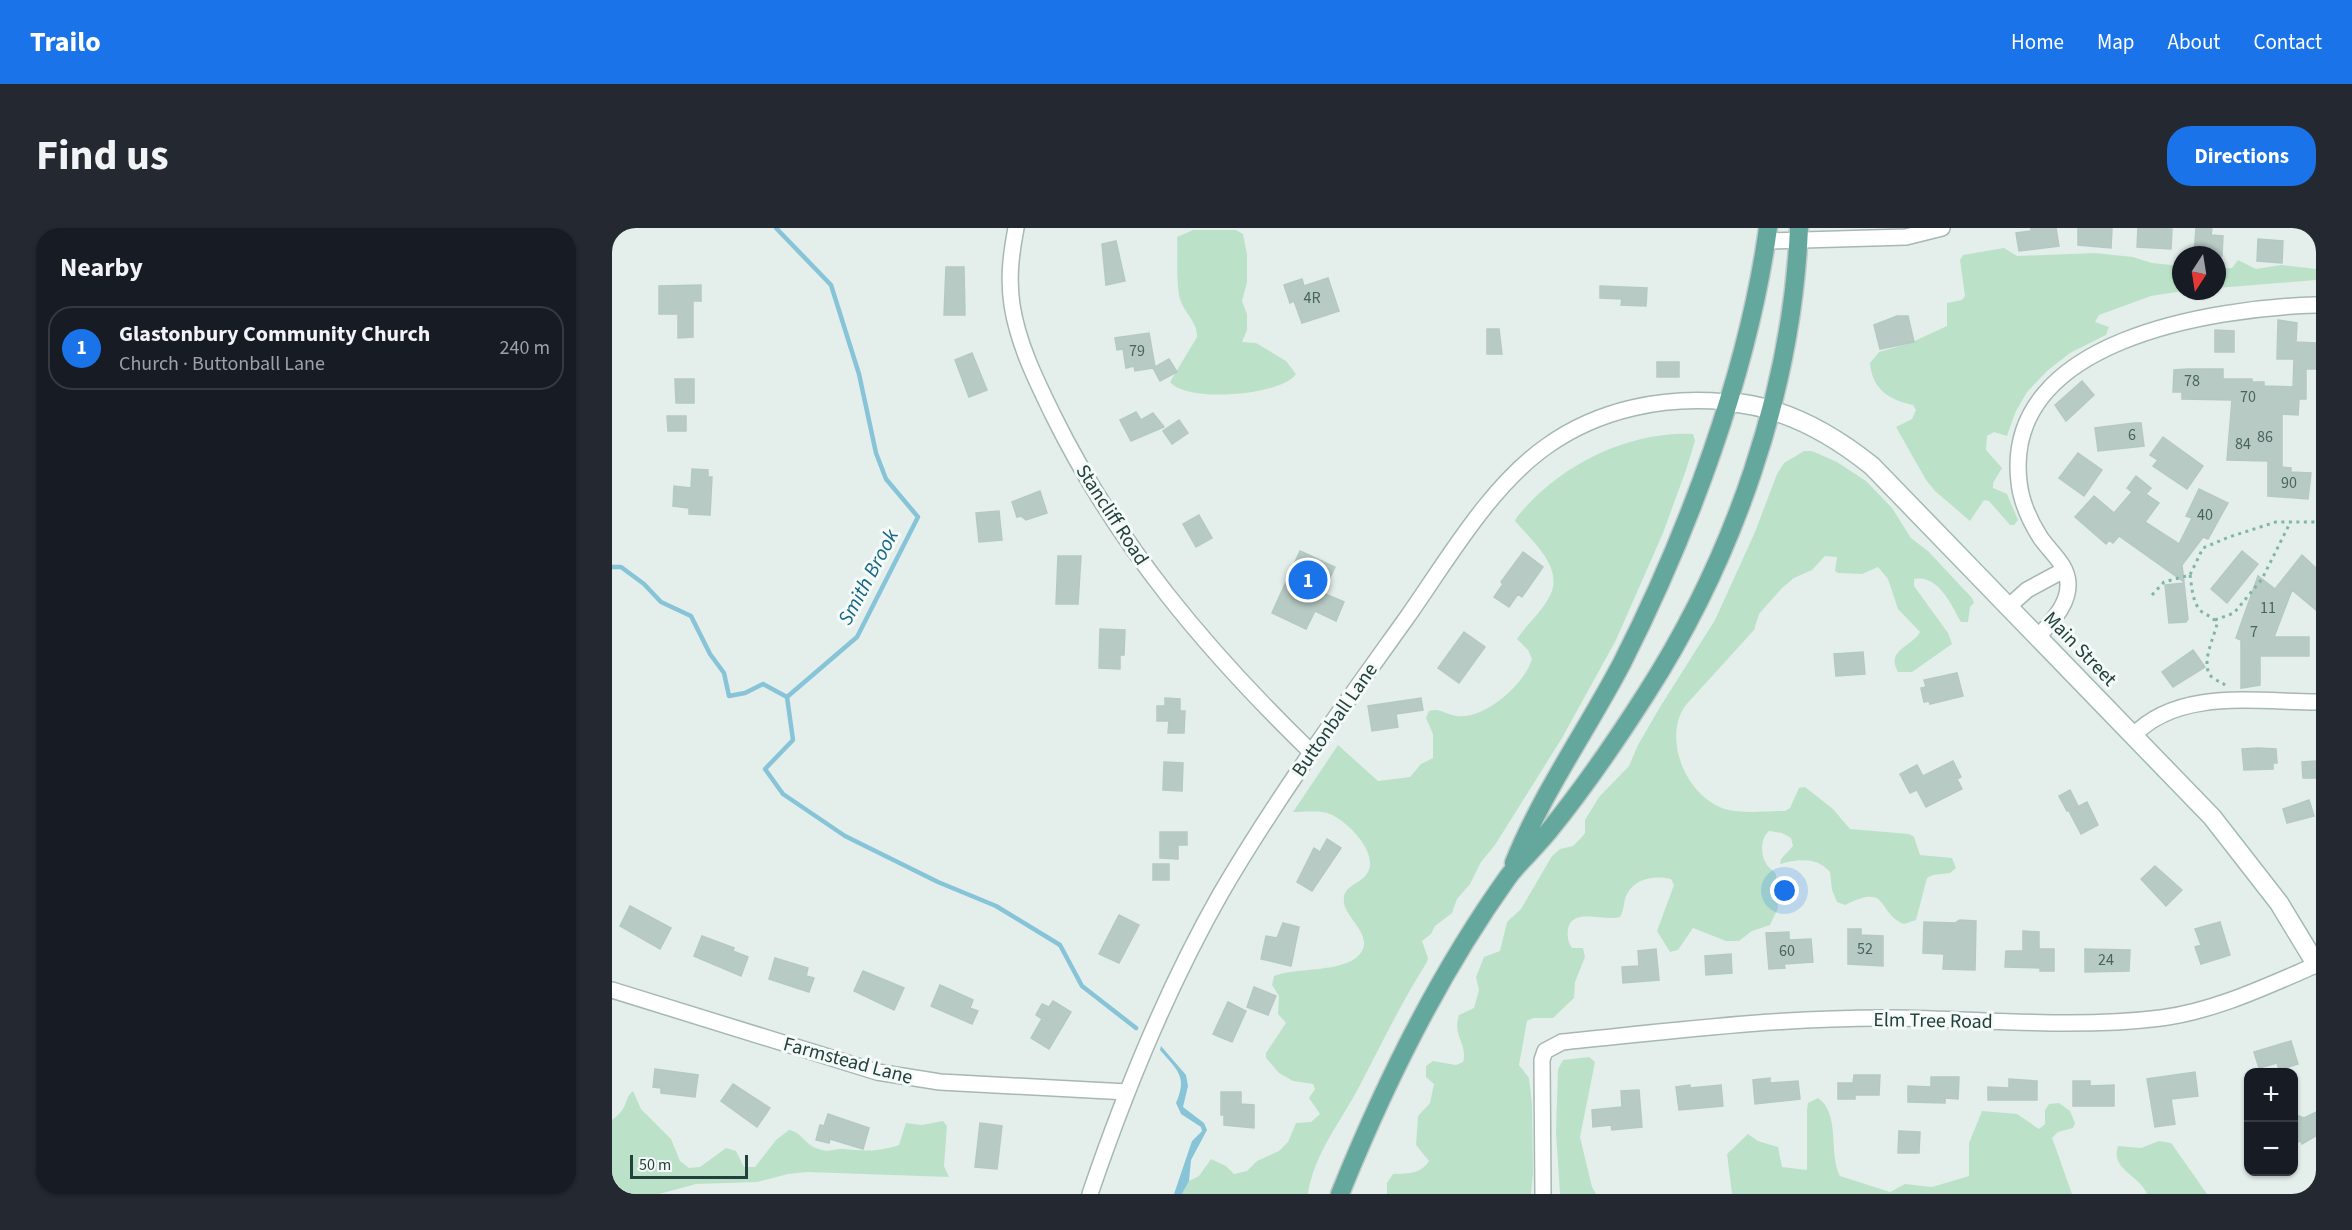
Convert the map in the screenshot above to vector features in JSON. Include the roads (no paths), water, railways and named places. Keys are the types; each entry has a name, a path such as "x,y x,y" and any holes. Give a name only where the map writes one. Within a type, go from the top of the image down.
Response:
{"main road":[{"path":"1340,1194 1366,1132 1405,1052 1458,957 1510,874 1545,798 1602,700 1641,624 1684,525 1726,402 1758,286 1767,234"},
{"path":"1510,874 1565,810 1645,696 1670,653 1722,548 1771,411 1790,325 1799,234"},
{"name":"Main Street","path":"1726,402 1771,411 1817,429 1872,466 2133,735 2236,845 2279,903 2316,965"}],"street":[{"name":"Stancliff Road","path":"1016,228 1010,269 1015,321 1040,387 1086,477 1127,542 1186,621 1246,688 1311,752"},
{"path":"1767,234 1906,237 1942,228"},
{"path":"2038,637 2056,617 2064,601 2068,584 2064,570 2034,526 2019,484 2018,469 2022,439 2032,414 2044,395 2086,360 2115,344 2144,333 2234,312 2316,305"},
{"name":"Buttonball Lane","path":"1089,1194 1127,1092 1179,973 1221,893 1311,752 1461,541 1503,486 1523,465 1569,432 1620,411 1664,402 1726,402"},
{"path":"2008,606 2027,590 2064,570"},
{"path":"2133,735 2149,722 2179,708 2210,702 2316,702"},
{"name":"Elm Tree Road","path":"1543,1194 1541,1073 1545,1051 1562,1042 1750,1022 1893,1018 2070,1025 2163,1017 2230,1001 2316,965"},
{"name":"Farmstead Lane","path":"612,990 877,1072 949,1083 1127,1092"}],"water":[{"path":"1161,1046 1186,1075 1188,1086 1183,1107 1204,1123 1207,1130 1191,1160 1189,1181 1182,1194 1174,1194 1192,1141 1202,1131 1201,1127 1181,1114 1176,1103 1181,1080 1176,1068 1160,1050"}],"waterway":[{"name":"Smith Brook","path":"776,228 831,285 859,374 876,453 886,479 918,517 857,637 787,697 793,740 765,769 783,794 845,836 938,882 996,906 1060,945 1082,986 1136,1028"},
{"path":"612,567 621,567 644,584 661,602 691,616 710,654 724,673 729,696 745,693 763,684 787,697"}],"place":[{"name":"Glastonbury Community Church","path":"1308,580"}]}
